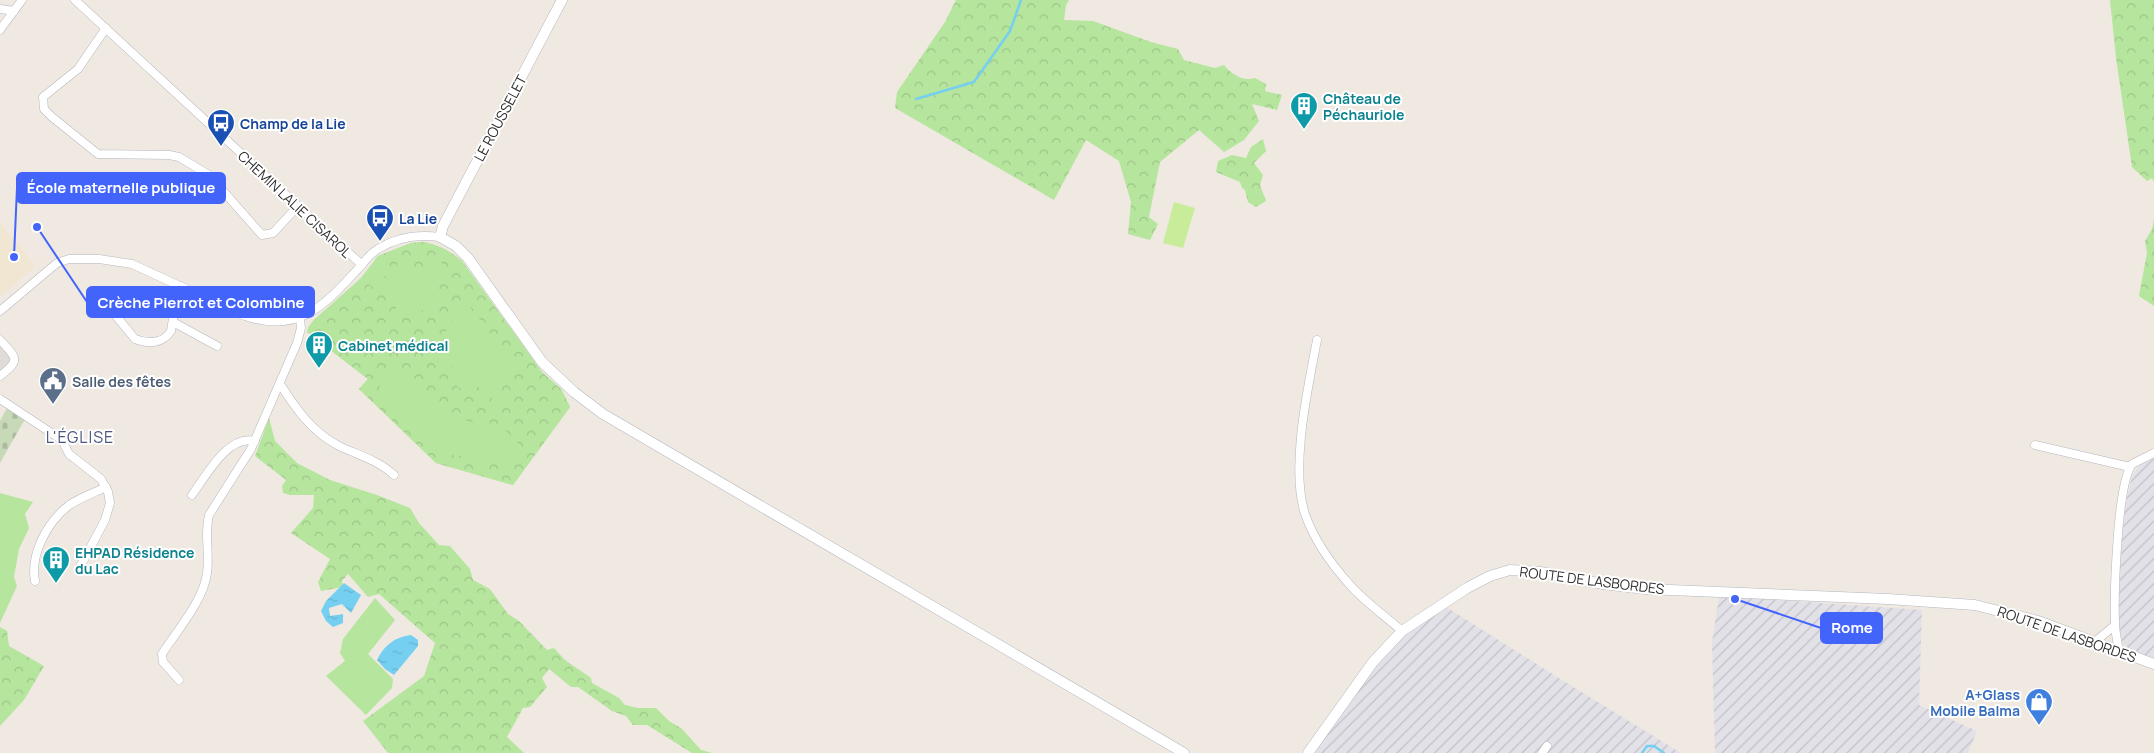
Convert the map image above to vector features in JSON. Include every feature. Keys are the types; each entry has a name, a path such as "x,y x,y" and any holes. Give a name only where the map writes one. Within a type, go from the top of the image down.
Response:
{"street":[{"path":"0,30 22,0"},
{"name":"CHEMIN LALIE CISAROL","path":"75,0 362,265"},
{"name":"LE ROUSSELET","path":"440,237 443,226 482,150 562,0"},
{"path":"0,9 14,11"},
{"path":"106,28 78,69 43,97 44,109 52,117 98,154 169,155 179,157 203,169 262,234 273,233 297,207"},
{"path":"0,311 57,263 64,260 99,259 122,261 254,319 276,323 300,319 321,305 376,250 410,236 440,237 456,246 468,258 542,362 574,392 603,414 1184,753"},
{"path":"107,305 135,339 150,342 163,340 171,331 176,300 181,286"},
{"path":"179,680 163,662 162,654 194,605 205,582 208,559 206,528 209,515 255,441 300,336 300,319"},
{"path":"172,322 217,346"},
{"path":"1317,340 1300,452 1301,494 1305,513 1322,549 1337,569 1351,586 1402,631"},
{"path":"0,342 11,354 11,363"},
{"path":"0,342 14,354 15,359 13,365 0,376"},
{"path":"280,384 297,409 316,431 339,446 378,462 394,475"},
{"path":"0,399 62,440 69,454 94,473 106,486 110,503 105,520 80,567"},
{"path":"192,495 223,453 243,440 255,441"},
{"path":"2036,445 2130,467"},
{"path":"2116,649 2118,646 2115,625 2118,532 2130,467 2142,458 2154,453"},
{"path":"35,581 34,567 37,554 51,525 69,506 106,486"},
{"name":"ROUTE DE LASBORDES","path":"1308,753 1373,662 1402,631 1479,581 1500,572 1517,570 1646,589 1888,599 1975,605 2013,613 2096,641 2154,664"},
{"path":"2096,641 2115,625"}],"shaded area":[{"path":"0,223 35,266 2,296 0,295"},
{"path":"0,343 11,354 11,363 0,371"},
{"path":"2154,458 2154,660 2130,650 2123,643 2118,627 2121,546 2126,502 2132,476 2141,464"},
{"path":"1719,596 1922,610 1919,705 1977,731 1968,753 1715,753 1712,643"},
{"path":"1443,605 1681,753 1315,753 1361,684 1388,650 1411,628"}],"green space":[{"path":"956,0 1069,0 1066,5 1064,20 1093,21 1151,42 1178,49 1184,60 1215,68 1224,65 1242,78 1255,78 1266,84 1265,91 1282,95 1277,110 1252,104 1259,121 1244,140 1224,152 1199,130 1160,162 1149,217 1158,224 1150,240 1128,234 1131,202 1119,161 1086,140 1054,200 895,108 897,92 945,22"},
{"path":"2110,0 2154,0 2154,182 2152,178 2147,181 2132,167 2116,58"},
{"path":"1263,139 1266,151 1254,163 1263,175 1260,185 1266,201 1256,207 1248,202 1245,190 1240,182 1216,172 1218,161 1232,155 1246,158 1251,147"},
{"path":"1174,202 1195,208 1183,248 1163,243"},
{"path":"2154,219 2154,306 2139,296 2147,253 2145,241 2152,229"},
{"path":"423,242 444,249 462,261 542,372 561,389 570,407 513,485 436,463 359,389 368,379 307,332 314,320 360,279 378,256 411,243"},
{"path":"423,242 434,245 449,251 462,261 542,372 561,389 570,407 513,485 436,463 359,389 368,379 307,332 314,320 360,279 374,288 383,288 394,292 400,302 395,310 400,313 418,312 434,302 438,298 436,286 438,276 443,276 445,267 438,259 435,266 419,277 416,272 403,262 397,264 399,275 386,282 380,278 385,276 391,267 385,261 375,259 378,256 411,243","holes":["466,300 476,317 489,325 490,334 501,341 500,349 503,355 513,359 520,370 511,375 513,381 511,387 501,380 492,384 495,394 500,400 497,402 492,399 490,392 480,389 475,383 470,387 475,394 472,396 467,389 459,388 455,382 456,371 448,362 435,363 441,339 455,317 464,315 463,302","396,359 401,365 398,375 438,408 456,418 506,431 525,450 511,471 486,459 443,454 420,438 395,415 397,410 393,405 387,405 378,396 383,370 395,369"]},
{"path":"7,408 25,419 0,463 0,421"},
{"path":"269,418 275,441 297,463 330,480 410,508 419,523 439,545 450,546 470,569 473,580 490,589 508,614 519,621 547,650 554,648 565,660 591,678 592,683 619,698 625,705 638,708 656,708 669,721 681,728 701,750 712,753 692,753 647,725 633,725 626,716 612,711 578,687 571,687 549,669 542,678 547,687 530,707 523,708 507,737 524,753 388,753 363,721 424,676 435,643 379,594 368,597 348,574 342,581 343,587 321,591 318,582 330,559 291,533 313,508 314,495 290,495 283,493 282,486 286,480 255,456"},
{"path":"0,493 33,502 25,514 29,528 19,549 14,577 17,586 0,623"},
{"path":"375,598 395,620 368,654 393,679 392,688 366,715 326,676 345,661 340,653 343,639"},
{"path":"0,627 7,631 9,646 44,666 24,700 0,726"}],"water":[{"path":"344,583 361,595 351,613 342,604 329,608 330,616 343,614 343,623 333,627 326,621 321,611 326,601"},
{"path":"411,635 418,640 418,646 394,675 377,660 383,650 391,643"}],"waterway":[{"path":"916,99 974,82 1010,31 1021,0"},
{"path":"1642,753 1647,746 1654,746 1664,753"}],"place":[{"name":"Château de Péchauriole","path":"1304,130"},
{"name":"Champ de la Lie","path":"221,147"},
{"name":"Crèche Pierrot et Colombine","path":"37,227"},
{"name":"La Lie","path":"380,242"},
{"name":"École maternelle publique","path":"14,257"},
{"name":"Cabinet médical","path":"319,369"},
{"name":"Salle des fêtes","path":"53,405"},
{"name":"EHPAD Résidence du Lac","path":"56,584"},
{"name":"Rome","path":"1735,599"},
{"name":"A+Glass Mobile Balma","path":"2039,726"}],"district":[{"name":"L'ÉGLISE","path":"80,437"}]}
